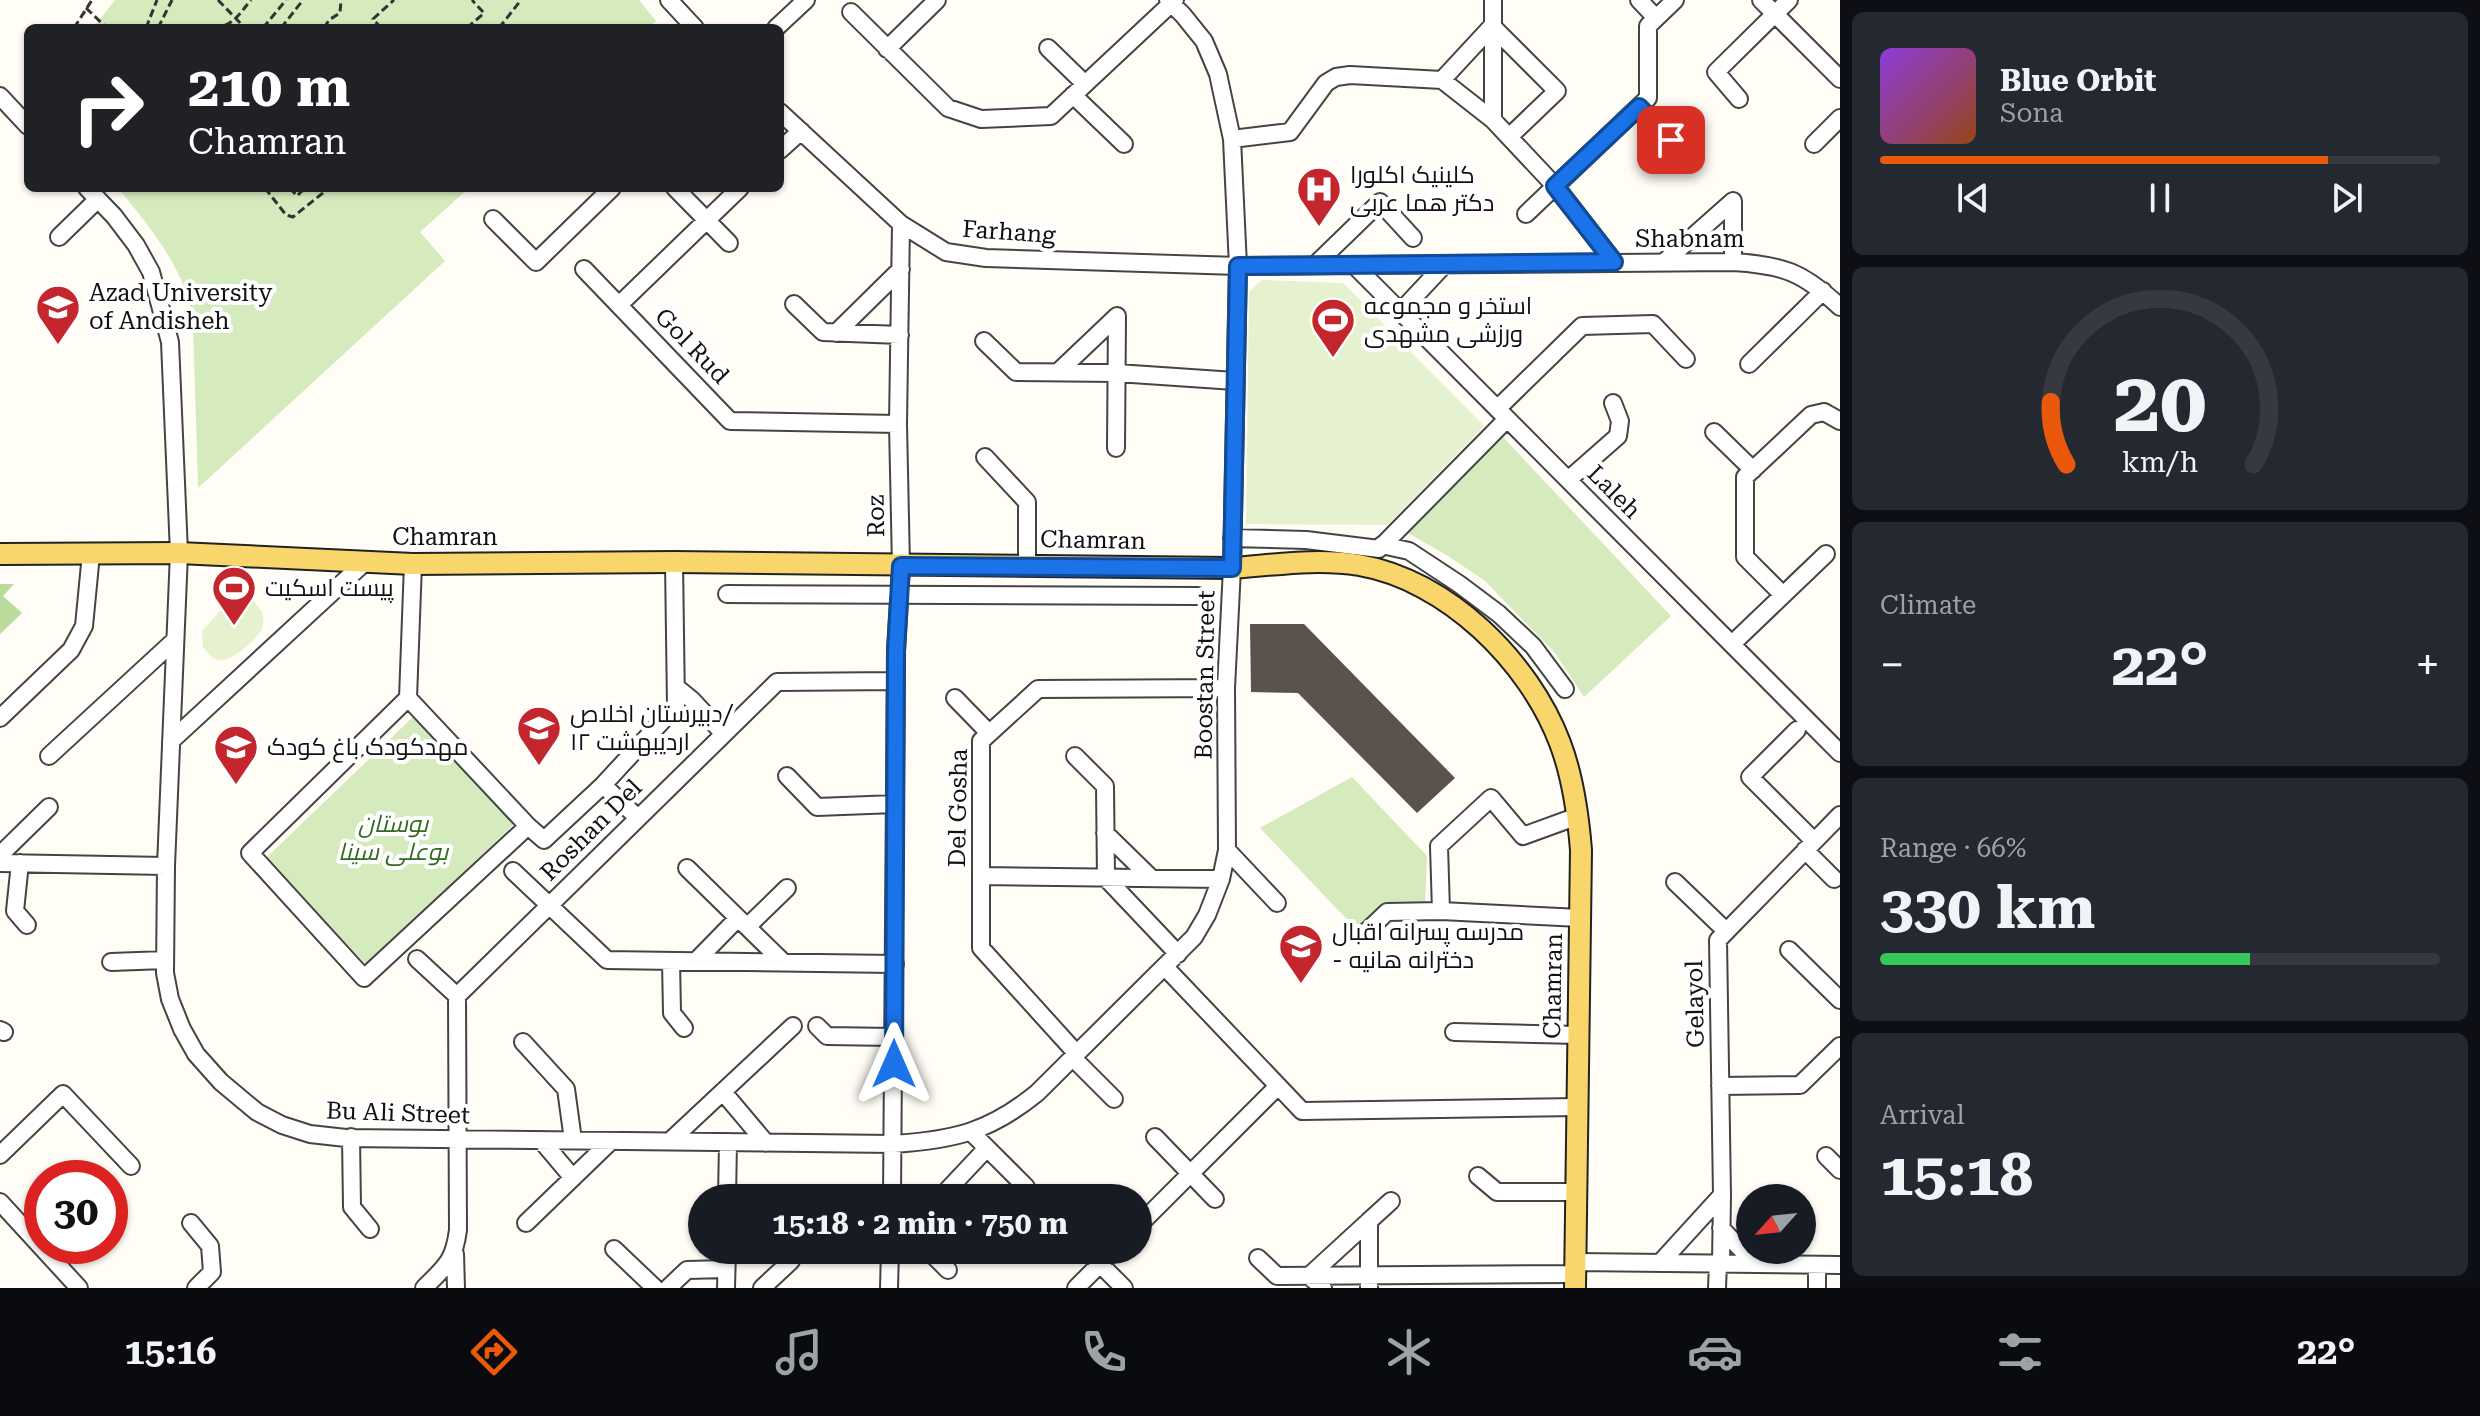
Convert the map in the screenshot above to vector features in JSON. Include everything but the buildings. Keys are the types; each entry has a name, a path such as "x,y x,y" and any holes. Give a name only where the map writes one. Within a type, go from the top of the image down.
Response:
{"main road":[{"name":"Chamran","path":"0,554 179,553 413,564 674,562 1232,568 1324,561 1360,565 1403,577 1446,600 1497,645 1534,694 1560,740 1567,763 1578,816 1581,850 1575,1275"}],"street":[{"path":"669,0 691,24"},
{"path":"780,24 806,0"},
{"path":"887,49 937,0"},
{"path":"1493,0 1493,120"},
{"path":"1639,0 1656,18"},
{"path":"1526,214 1648,98 1648,26 1675,0"},
{"path":"1761,0 1838,75"},
{"path":"1739,99 1716,72 1789,0"},
{"path":"851,12 948,108 981,119 1051,116 1171,1"},
{"name":"Boostan Street","path":"894,1144 957,1137 1015,1112 1194,937 1207,915 1221,879 1227,850 1226,688 1232,568 1238,266 1232,139 1218,74 1204,41 1171,1"},
{"path":"1442,80 1492,26"},
{"path":"1492,26 1557,91 1509,137"},
{"path":"1048,48 1124,144"},
{"path":"1232,139 1290,132 1326,83 1336,77 1442,80 1493,120 1555,186 1614,262"},
{"path":"0,96 24,122"},
{"path":"1639,107 1671,140"},
{"name":"Farhang","path":"784,116 901,224 946,252 986,258 1238,266"},
{"path":"1814,144 1840,118"},
{"path":"784,146 801,131"},
{"path":"493,219 536,262 608,192"},
{"path":"679,192 729,243"},
{"name":"Gol Rud","path":"736,192 619,305 730,421 898,424"},
{"path":"59,237 92,194"},
{"name":"Bu Ali Street","path":"92,194 136,245 151,272 170,342 179,553 165,960 170,999 196,1054 221,1082 257,1112 282,1125 310,1134 459,1139 894,1144"},
{"path":"1663,263 1733,201 1733,262"},
{"path":"1315,265 1380,202 1413,238"},
{"name":"Roz","path":"893,1184 896,681 901,566 898,424 901,224"},
{"name":"Shabnam","path":"1238,266 1614,262 1765,264 1785,268 1823,291 1840,307"},
{"path":"1401,311 1445,264"},
{"name":"Laleh","path":"1354,265 1840,753"},
{"path":"584,269 619,305"},
{"path":"836,333 901,269"},
{"path":"1749,364 1823,291"},
{"path":"794,304 823,332 900,335"},
{"path":"1058,372 1117,316 1116,448"},
{"path":"1232,538 1306,540 1379,549 1582,326 1653,324 1686,359"},
{"path":"984,341 1016,372 1117,373 1235,381"},
{"path":"1568,480 1618,436 1620,421 1613,403"},
{"path":"1783,595 1745,557 1745,477 1811,415 1824,412 1840,421"},
{"path":"1714,432 1753,470"},
{"path":"985,457 1027,502 1027,565"},
{"path":"1382,545 1409,551 1499,614 1533,646 1565,689"},
{"path":"0,718 71,650 84,626 91,554"},
{"path":"1732,644 1826,554"},
{"path":"171,741 365,562"},
{"path":"408,698 544,840 603,785 676,706 674,562"},
{"path":"413,564 408,698 250,853 364,978 528,826"},
{"path":"727,594 1198,596"},
{"path":"49,756 175,640"},
{"name":"Roshan Del","path":"457,996 777,682 896,681"},
{"path":"676,687 723,733"},
{"name":"Del Gosha","path":"1075,1056 981,948 981,741 1038,689 1226,688"},
{"path":"955,698 989,733"},
{"path":"1797,730 1750,777 1810,846 1834,879"},
{"path":"1075,756 1105,786 1106,878 1178,954"},
{"path":"787,776 817,807 895,804"},
{"path":"603,785 638,818"},
{"path":"1441,911 1439,846 1491,798 1523,836 1578,816"},
{"path":"0,855 49,807"},
{"name":"Gelayol","path":"1717,1288 1722,1195 1718,940 1840,815"},
{"path":"1105,833 1151,878"},
{"path":"1227,850 1277,903"},
{"path":"0,863 166,866"},
{"path":"20,863 15,911 27,925"},
{"path":"687,868 783,962"},
{"path":"513,871 607,960 895,964"},
{"path":"981,876 1221,879"},
{"path":"1675,882 1726,931"},
{"path":"697,960 787,888"},
{"path":"1365,933 1387,912 1441,911 1580,918"},
{"path":"1789,950 1840,1000"},
{"path":"417,959 457,996 459,1139 456,1288"},
{"path":"111,962 165,960"},
{"path":"671,961 672,1013 684,1028"},
{"path":"1165,967 1302,1111 1578,1107"},
{"path":"670,1141 793,1026"},
{"path":"817,1026 827,1036 894,1037"},
{"path":"1454,1032 1578,1035"},
{"path":"523,1042 566,1089 573,1140"},
{"path":"1720,1086 1800,1085 1840,1046"},
{"path":"1075,1056 1114,1099"},
{"path":"1152,1212 1278,1086"},
{"path":"723,1092 766,1143"},
{"path":"0,1155 63,1094 131,1166"},
{"path":"971,1132 1023,1184"},
{"path":"351,1137 352,1207 370,1229"},
{"path":"1155,1137 1215,1199"},
{"path":"541,1140 573,1178"},
{"path":"526,1223 611,1141"},
{"path":"727,1184 728,1142"},
{"path":"953,1184 987,1148"},
{"path":"1826,1156 1840,1170"},
{"path":"1478,1176 1497,1192 1577,1192"},
{"path":"1660,1263 1722,1195"},
{"path":"1309,1276 1391,1201"},
{"path":"0,1202 79,1288"},
{"path":"1369,1221 1369,1282"},
{"path":"191,1223 210,1246 212,1272 196,1288"},
{"path":"1721,1228 1736,1244"},
{"path":"614,1249 655,1288"},
{"path":"424,1288 446,1267 455,1252"},
{"path":"1258,1258 1277,1276 1369,1282 1547,1281 1660,1263 1736,1264"},
{"path":"726,1264 726,1288"},
{"path":"762,1288 788,1264"},
{"path":"942,1264 948,1270"},
{"path":"1076,1288 1100,1264 1124,1288"},
{"path":"1755,1264 1840,1265"},
{"path":"1817,1265 1817,1288"},
{"path":"668,1288 687,1270 726,1269"},
{"path":"1309,1276 1323,1288"},
{"path":"876,1288 889,1282"}],"path":[{"path":"76,24 92,0"},
{"path":"148,24 157,0"},
{"path":"160,24 172,0"},
{"path":"218,0 241,24"},
{"path":"227,24 237,19 251,0"},
{"path":"266,24 286,0"},
{"path":"284,24 303,0"},
{"path":"326,24 340,13 341,0"},
{"path":"381,0 387,6"},
{"path":"377,24 373,19 394,0"},
{"path":"472,0 484,13 472,24"},
{"path":"502,24 521,0"},
{"path":"86,8 103,24"},
{"path":"269,192 286,215 293,217 324,192"}],"green space":[{"path":"115,0 639,0 656,21 653,24 96,24"},
{"path":"121,192 465,192 420,232 445,261 198,488 190,306 176,269"},
{"name":"استخر و مجموعه ورزشی مشهدی","path":"1262,280 1343,283 1484,426 1388,525 1246,524 1249,292"},
{"path":"1503,437 1671,616 1584,697 1555,653 1485,581 1408,533"},
{"path":"0,584 14,584 3,596 22,613 0,634"},
{"name":"پیست اسکیت","path":"243,598 253,600 263,613 261,630 235,655 223,660 216,659 203,647 202,631 226,606"},
{"name":"بوستان بوعلی سینا","path":"416,714 518,820 367,965 265,859"},
{"path":"1352,777 1427,856 1425,904 1360,933 1260,828"}],"place":[{"name":"کلینیک اکلورا دکتر هما عربی","path":"1319,228"},
{"name":"Azad University of Andisheh","path":"58,346"},
{"name":"استخر و مجموعه ورزشی مشهدی","path":"1333,359"},
{"name":"پیست اسکیت","path":"234,627"},
{"name":"دبیرستان اخلاص/ ۱۲ اردیبهشت","path":"539,767"},
{"name":"مهدکودک باغ کودک","path":"236,786"},
{"name":"مدرسه پسرانه اقبال - دخترانه هانیه","path":"1301,985"}],"route":[{"path":"894,1064 896,651 901,566 1232,568 1238,266 1614,262 1555,186 1639,107 1671,140"}]}
